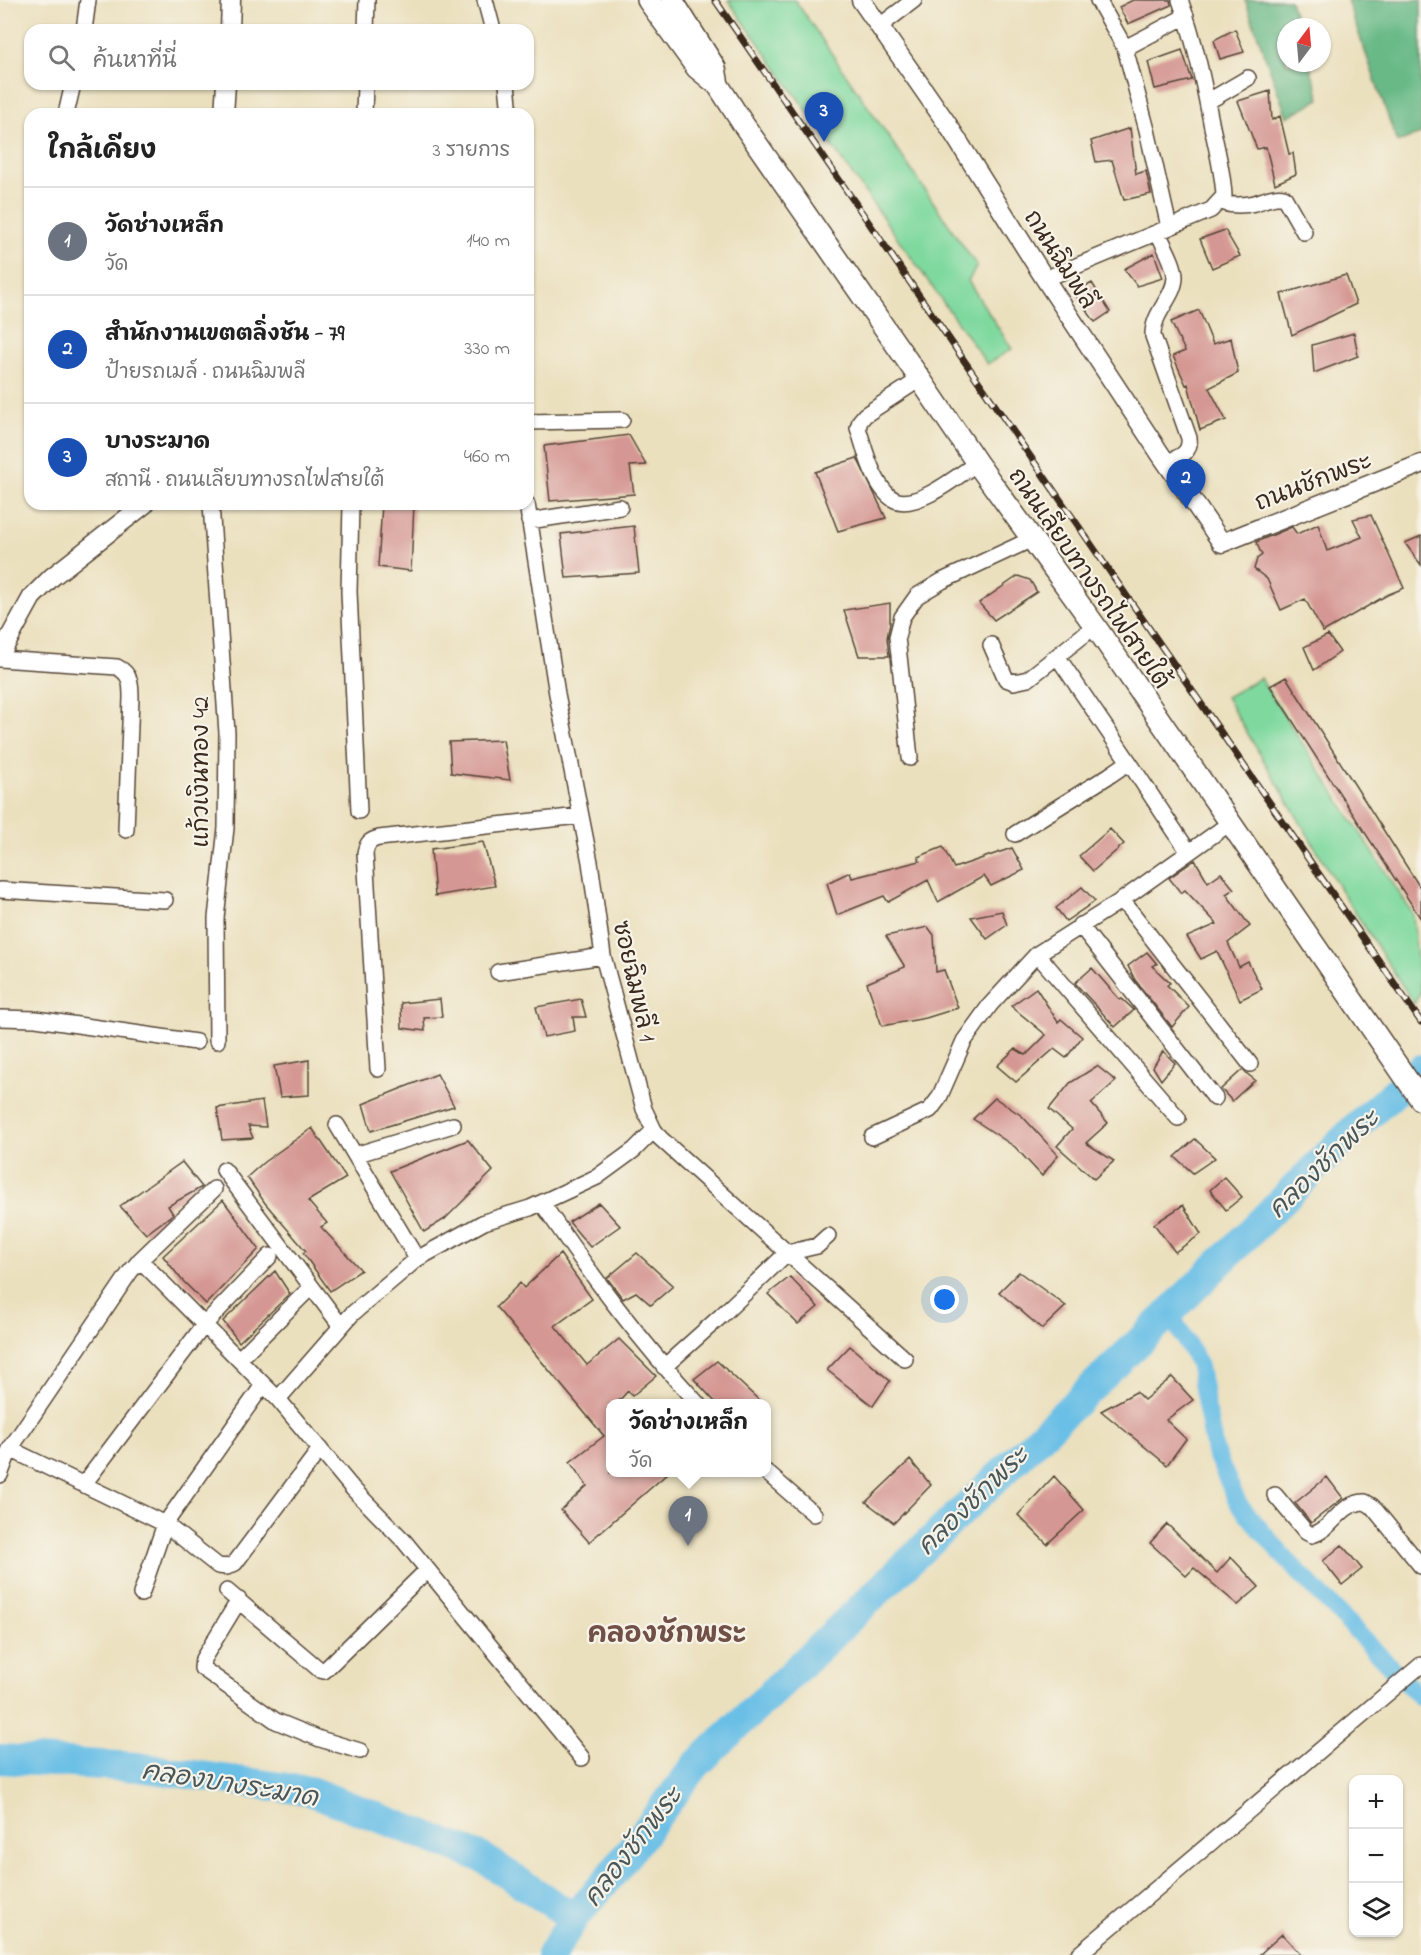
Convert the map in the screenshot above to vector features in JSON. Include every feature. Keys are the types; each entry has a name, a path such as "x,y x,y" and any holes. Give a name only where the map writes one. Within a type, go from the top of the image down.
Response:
{"main road":[{"name":"ถนนเลียบทางรถไฟสายใต้","path":"648,0 697,68 718,85 977,463 1095,626 1421,1100"},
{"name":"ถนนเลียบทางรถไฟสายใต้","path":"672,0 715,69 718,85"}],"street":[{"path":"85,24 88,0"},
{"path":"230,24 231,0"},
{"path":"366,24 367,0"},
{"path":"485,0 491,24"},
{"name":"ถนนฉิมพลี","path":"861,0 948,125 1045,279 1166,463 1222,543"},
{"path":"880,26 914,0"},
{"path":"1098,0 1125,48 1147,130 1164,230 1175,274 1174,284 1153,326 1153,336 1190,438 1190,445 1186,453 1166,463"},
{"path":"1180,0 1208,102 1224,182 1224,196 1216,206"},
{"path":"1125,48 1186,16"},
{"path":"1208,102 1248,78"},
{"path":"67,108 72,90"},
{"path":"224,108 226,90"},
{"path":"364,108 365,90"},
{"path":"508,90 509,108"},
{"path":"1045,279 1216,206 1240,205 1276,196 1284,197 1304,232"},
{"path":"920,379 865,415 860,421 858,428 874,475 888,495 896,501 905,502 922,498 977,463"},
{"path":"534,422 622,420"},
{"name":"ถนนชักพระ","path":"1222,543 1420,466"},
{"path":"529,521 620,507"},
{"path":"126,830 131,698 130,680 125,671 117,667 0,657 32,597 52,577 138,510"},
{"name":"แก้วเงินทอง 42","path":"211,510 227,733 226,828 216,918 217,1041"},
{"path":"351,510 349,592 359,811"},
{"name":"ซอยฉิมพลี 1","path":"528,510 557,694 579,816 590,862 603,957 644,1109 654,1130 905,1359"},
{"path":"910,759 897,637 902,617 917,596 1032,539"},
{"path":"991,645 1006,678 1014,682 1028,678 1095,626"},
{"path":"1057,656 1188,851"},
{"path":"1015,834 1129,762"},
{"path":"378,1069 365,853 367,844 380,838 579,816"},
{"path":"872,1137 930,1110 939,1098 964,1041 990,1005 1037,954 1122,900 1188,851 1231,826"},
{"path":"0,890 165,900"},
{"path":"1122,900 1250,1064"},
{"path":"1080,925 1215,1098"},
{"path":"1037,954 1178,1118"},
{"path":"498,972 603,957"},
{"path":"0,1018 36,1019 196,1042"},
{"path":"337,1125 417,1259"},
{"path":"355,1155 453,1125"},
{"path":"278,1399 352,1314 417,1259 484,1222 542,1203 597,1177 634,1150 654,1130"},
{"path":"224,1170 341,1326"},
{"path":"0,1475 6,1453 140,1260 214,1189"},
{"path":"542,1203 615,1307 693,1399"},
{"path":"664,1367 787,1253 817,1246 828,1236"},
{"path":"84,1484 204,1324 270,1256"},
{"path":"140,1260 278,1399 353,1489 404,1541 582,1758"},
{"path":"239,1359 304,1294"},
{"path":"141,1594 165,1524 263,1385"},
{"path":"6,1453 84,1484 165,1524 218,1566 227,1567 235,1563 320,1449"},
{"path":"771,1476 814,1514"},
{"path":"1275,1495 1306,1532 1312,1535 1322,1532 1349,1505 1365,1502 1372,1506 1421,1566"},
{"path":"360,1751 320,1739 276,1721 202,1668 202,1662 233,1595 300,1654 324,1671 427,1570"},
{"path":"1078,1955 1419,1667"}],"green space":[{"path":"728,0 795,0 977,266 968,281 1012,349 987,364"},
{"path":"1245,0 1290,0 1295,18 1277,18 1277,72 1312,72 1320,99 1287,117"},
{"path":"1347,0 1421,0 1421,134 1397,142"},
{"path":"1260,678 1413,914 1420,993 1414,1004 1340,889 1226,697"}],"building":[{"path":"1133,0 1170,0 1171,5 1128,24 1119,7"},
{"path":"1235,29 1244,52 1220,59 1214,40"},
{"path":"1182,50 1192,80 1155,89 1148,62"},
{"path":"1270,91 1272,120 1280,116 1289,154 1293,153 1296,174 1275,184 1266,147 1257,149 1238,101"},
{"path":"1130,128 1136,174 1146,171 1151,194 1124,200 1112,160 1096,162 1091,141"},
{"path":"1225,230 1240,256 1212,268 1200,239"},
{"path":"1154,253 1163,278 1137,286 1124,269"},
{"path":"1346,275 1356,304 1292,335 1281,294"},
{"path":"1092,283 1110,312 1095,322 1074,293"},
{"path":"1199,310 1213,344 1231,338 1238,373 1209,388 1226,420 1200,430 1188,384 1186,385 1173,356 1185,351 1171,322"},
{"path":"1354,333 1358,356 1314,373 1312,345"},
{"path":"629,435 646,465 630,466 634,494 550,501 544,446"},
{"path":"857,458 886,518 838,531 815,472"},
{"path":"382,510 414,510 411,571 378,567"},
{"path":"1371,515 1404,588 1387,595 1323,632 1305,599 1281,610 1267,579 1254,569 1257,559 1262,555 1256,542 1292,527 1297,534 1318,524 1327,551 1362,537 1353,519"},
{"path":"634,526 639,573 566,578 561,534"},
{"path":"1421,536 1421,565 1405,543"},
{"path":"1018,576 1030,580 1037,592 994,620 979,603"},
{"path":"890,603 887,638 889,656 859,656 844,610"},
{"path":"1328,635 1340,652 1314,670 1304,647"},
{"path":"1286,677 1421,889 1421,919 1270,686"},
{"path":"503,740 510,780 451,773 449,742"},
{"path":"1110,829 1124,844 1093,871 1079,856"},
{"path":"483,842 495,886 435,896 431,849"},
{"path":"943,847 954,868 1012,848 1024,870 991,886 984,876 938,902 928,880 888,902 884,896 837,915 827,883 850,872 852,878 920,861 918,857"},
{"path":"1195,860 1208,882 1221,873 1234,889 1226,894 1250,926 1228,943 1239,967 1248,962 1262,989 1240,1000 1217,951 1201,959 1187,937 1217,924 1185,890 1181,893 1169,878"},
{"path":"1082,887 1095,901 1066,921 1056,908"},
{"path":"1002,911 1007,925 987,939 971,917"},
{"path":"928,927 934,935 936,972 944,970 958,1008 926,1018 882,1026 867,983 905,967 886,936"},
{"path":"1147,952 1157,964 1152,966 1170,983 1167,985 1189,1007 1172,1027 1135,980 1128,966"},
{"path":"1092,968 1120,1000 1122,999 1134,1010 1115,1027 1075,983"},
{"path":"1036,988 1058,1022 1061,1019 1082,1037 1066,1058 1054,1049 1016,1082 997,1066 1015,1049 1026,1055 1046,1035 1011,1006"},
{"path":"440,999 442,1017 424,1018 425,1031 402,1028 401,1003"},
{"path":"581,999 586,1017 573,1017 575,1031 544,1037 536,1007"},
{"path":"1163,1051 1175,1063 1161,1080 1153,1067"},
{"path":"309,1060 309,1095 280,1097 274,1066"},
{"path":"1097,1066 1116,1081 1091,1103 1108,1123 1086,1143 1114,1161 1094,1179 1057,1146 1072,1129 1049,1109 1070,1083"},
{"path":"1242,1070 1255,1080 1232,1101 1221,1089"},
{"path":"437,1074 454,1106 371,1131 363,1104"},
{"path":"995,1098 1022,1116 1058,1155 1042,1176 1015,1147 973,1119"},
{"path":"262,1101 266,1127 248,1126 253,1138 222,1140 217,1108"},
{"path":"312,1128 346,1178 308,1201 327,1223 321,1227 361,1270 330,1291 303,1253 306,1251 265,1203 247,1177"},
{"path":"1195,1139 1215,1158 1193,1173 1175,1157"},
{"path":"468,1140 493,1171 445,1219 424,1232 390,1171"},
{"path":"182,1162 202,1187 168,1206 173,1214 146,1234 120,1206"},
{"path":"1224,1177 1242,1197 1226,1210 1210,1190"},
{"path":"223,1200 259,1249 206,1304 181,1279 163,1256"},
{"path":"599,1203 620,1226 590,1247 569,1222"},
{"path":"1183,1205 1201,1234 1175,1252 1154,1224"},
{"path":"637,1253 673,1286 651,1305 636,1292 623,1299 607,1278"},
{"path":"560,1254 592,1299 555,1326 587,1365 619,1339 656,1376 632,1396 628,1391 621,1399 606,1399 606,1477 663,1477 589,1542 561,1510 587,1486 570,1462 604,1436 496,1307 520,1283 524,1288"},
{"path":"275,1271 290,1294 239,1342 223,1321"},
{"path":"1019,1272 1066,1306 1042,1329 999,1292"},
{"path":"790,1277 818,1307 798,1324 768,1294"},
{"path":"850,1346 890,1381 873,1406 827,1370"},
{"path":"717,1361 758,1399 712,1399 694,1379"},
{"path":"1172,1377 1193,1400 1166,1420 1186,1439 1167,1465 1101,1411 1136,1392 1144,1400"},
{"path":"910,1460 931,1485 894,1523 866,1502"},
{"path":"1054,1476 1084,1510 1047,1544 1018,1515"},
{"path":"1327,1477 1343,1498 1311,1523 1295,1503"},
{"path":"1167,1524 1217,1573 1231,1557 1259,1587 1238,1605 1194,1568 1186,1576 1150,1543"},
{"path":"1342,1545 1362,1569 1342,1585 1323,1561"},
{"path":"1282,1934 1301,1955 1259,1955"}],"waterway":[{"name":"คลองชักพระ","path":"551,1955 574,1918 613,1873 696,1765 1162,1320 1360,1123 1421,1069"},
{"path":"1169,1312 1198,1362 1215,1452 1238,1503 1283,1556 1421,1698"},
{"name":"คลองบางระมาด","path":"0,1759 137,1767 310,1791 483,1858 574,1918"}],"railway":[{"path":"715,0 1421,1022"}],"place":[{"name":"บางระมาด","path":"824,142"},
{"name":"สำนักงานเขตตลิ่งชัน - 79","path":"1186,509"},
{"name":"วัดช่างเหล็ก","path":"688,1546"}],"district":[{"name":"คลองชักพระ","path":"667,1633"}]}
